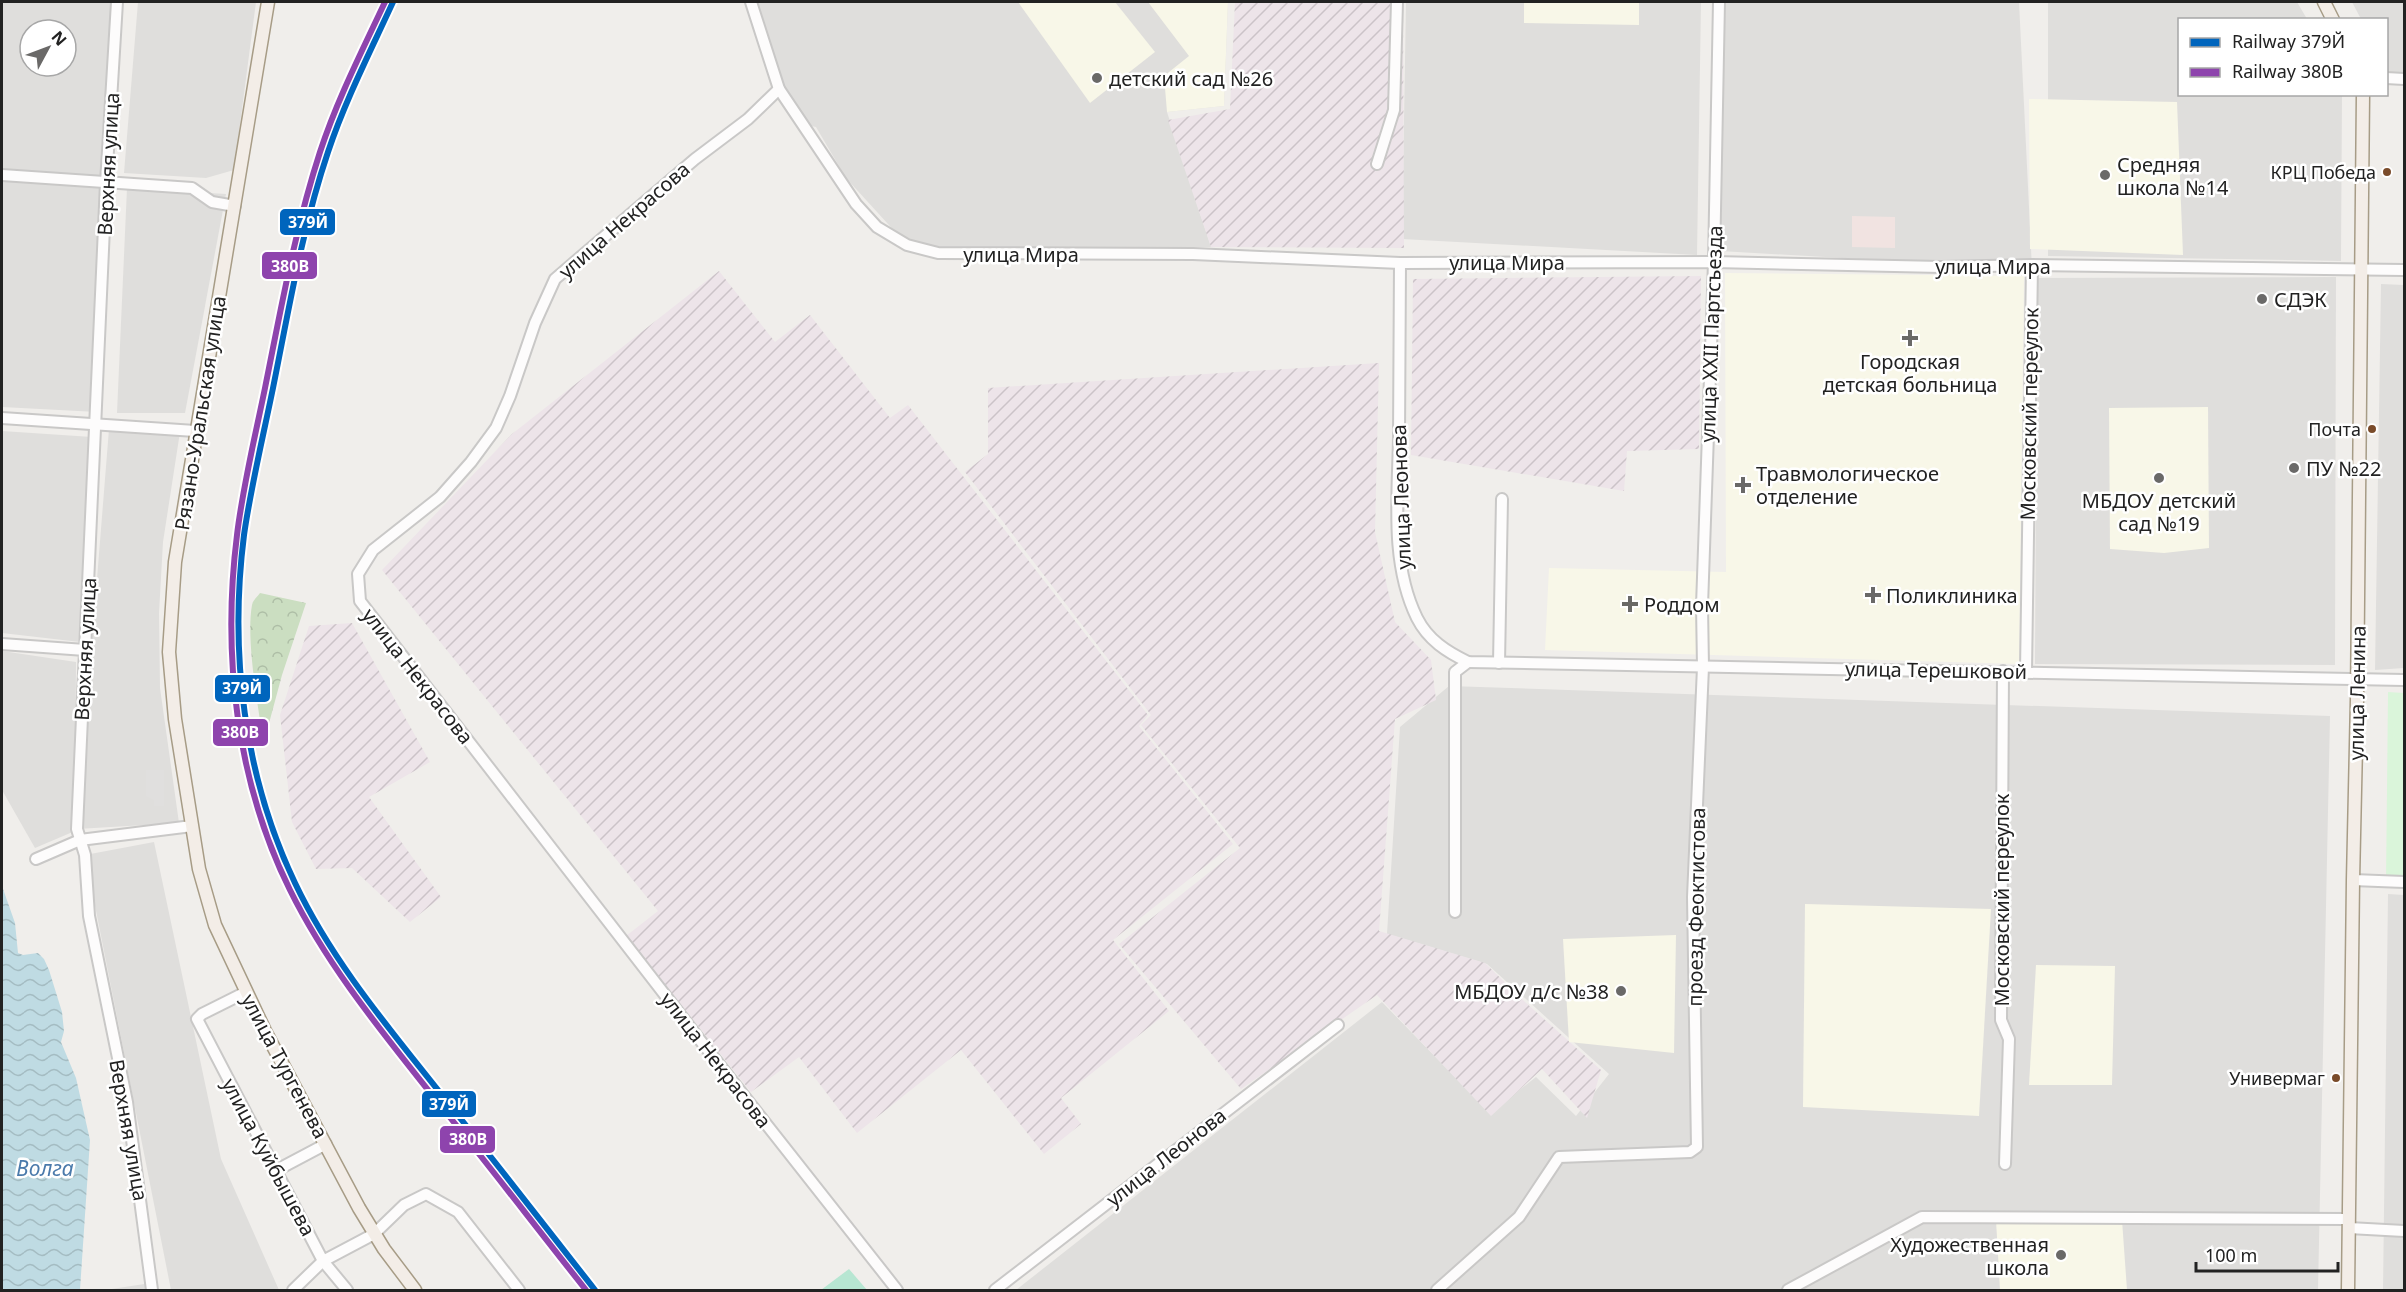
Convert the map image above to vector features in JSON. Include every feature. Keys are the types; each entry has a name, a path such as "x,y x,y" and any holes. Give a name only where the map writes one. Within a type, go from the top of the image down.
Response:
{"main road":[{"name":"Рязано-Уральская улица","path":"192,826 175,719 169,652 175,562 195,430 268,2"},
{"path":"2324,2 2332,18"},
{"name":"улица Ленина","path":"2348,1290 2363,96"},
{"name":"улица Тургенева","path":"192,826 199,869 215,925 246,992 374,1234 415,1290"}],"street":[{"name":"Верхняя улица","path":"117,2 106,183 77,829 85,855 89,916 126,1102 152,1290"},
{"name":"улица Мира","path":"751,2 779,89 856,204 877,227 907,245 938,254 1187,254 1400,263 1714,262 1941,267 2032,265 2404,270"},
{"path":"1377,164 1394,110 1396,2"},
{"name":"улица XXII Партсъезда","path":"1703,667 1719,2"},
{"path":"2388,78 2404,79"},
{"name":"улица Некрасова","path":"779,89 748,119 695,159 555,279 535,323 510,396 496,428 471,462 440,497 373,550 358,574 360,601 897,1290"},
{"path":"2,174 192,188 213,202 235,206"},
{"name":"улица Леонова","path":"1400,263 1398,526 1401,572 1418,620 1447,652 1468,662"},
{"name":"Московский переулок","path":"2026,671 2032,265"},
{"path":"2,418 195,430"},
{"path":"1499,663 1502,499"},
{"path":"2,644 85,650"},
{"path":"1455,912 1455,672 1468,662"},
{"name":"улица Терешковой","path":"1468,662 2404,680"},
{"name":"проезд Феоктистова","path":"1437,1290 1519,1217 1559,1157 1690,1152 1697,1146 1693,897 1703,667"},
{"name":"Московский переулок","path":"2003,671 2001,1020 2009,1039 2005,1164"},
{"path":"36,859 80,840 192,826"},
{"path":"2353,880 2404,882"},
{"name":"улица Куйбышева","path":"246,992 202,1014 197,1019 323,1261 347,1290"},
{"name":"улица Леонова","path":"995,1290 1338,1025"},
{"path":"275,1171 326,1144"},
{"path":"293,1290 323,1261 374,1234 404,1205 426,1194 458,1212 519,1290"},
{"path":"1788,1290 1922,1217 2349,1224 2404,1231"}],"shaded area":[{"path":"2,2 112,2 97,412 2,407"},
{"path":"138,2 256,2 234,170 206,178 124,173"},
{"path":"755,2 1228,2 1224,106 1167,112 1211,247 932,247 916,244 898,235 846,178 816,127 807,125 784,90"},
{"name":"детский сад №26","path":"1018,2 1115,2 1155,52 1090,103"},
{"path":"1148,2 1228,2 1224,106 1167,112 1164,76 1189,56"},
{"path":"1235,2 1403,2 1404,248 1211,247 1168,120 1230,109"},
{"path":"1406,2 1701,2 1697,255 1402,239"},
{"path":"1524,2 1639,2 1639,25 1524,23"},
{"path":"1724,2 2019,2 2032,269 1720,251"},
{"path":"2048,2 2297,2 2306,18 2178,18 2178,96 2342,96 2341,261 2048,256"},
{"path":"2352,2 2404,2 2404,76 2389,76 2388,74 2388,18 2360,18"},
{"name":"Средняя школа №14","path":"2029,99 2177,102 2183,255 2030,249"},
{"path":"127,188 226,194 185,413 117,413"},
{"path":"1852,216 1895,217 1895,248 1852,247"},
{"path":"719,271 775,342 810,315 890,418 908,405 1148,715 1139,726 1233,844 1113,940 1169,1011 1061,1098 1081,1124 1044,1154 961,1050 857,1133 799,1057 751,1092 626,936 658,911 382,570 512,434"},
{"path":"1725,273 2024,276 2019,664 1545,650 1549,568 1726,572"},
{"path":"1701,276 1699,449 1627,451 1624,491 1411,455 1413,279"},
{"path":"2336,277 2335,665 2035,664 2037,278"},
{"path":"2381,284 2404,285 2404,668 2375,670"},
{"path":"1379,363 1375,532 1395,622 1431,660 1436,700 1395,719 1379,931 1485,963 1601,1070 1587,1118 1542,1069 1491,1116 1377,995 1241,1089 1119,944 1240,848 1141,725 1151,715 965,472 988,454 988,388"},
{"name":"МБДОУ детский сад №19","path":"2208,407 2209,548 2164,553 2110,549 2109,408"},
{"path":"109,429 180,432 163,542 159,613 160,688 179,823 77,829"},
{"path":"2,431 92,437 80,642 2,633"},
{"path":"352,623 430,762 369,797 441,897 410,922 352,868 316,869 292,822 280,715 309,626"},
{"path":"2,651 76,662 75,831 35,848 2,790"},
{"path":"1449,686 2330,716 2318,1290 1016,1290 1382,1002 1490,1113 1536,1077 1576,1116 1609,1074 1487,964 1387,934 1400,727"},
{"path":"146,770 164,770 164,806 154,806 154,800 146,796"},
{"path":"154,842 221,1159 279,1290 171,1290 85,855"},
{"path":"2388,894 2404,895 2404,1290 2383,1290"},
{"path":"1805,904 1991,909 1979,1116 1803,1107"},
{"name":"МБДОУ д/с №38","path":"1676,935 1674,1053 1569,1042 1563,939"},
{"path":"2036,965 2115,966 2112,1085 2029,1085"},
{"name":"Художественная школа","path":"1996,1220 2122,1220 2127,1290 2000,1290"},
{"path":"151,1283 152,1290 105,1290"}],"green space":[{"path":"260,593 306,603 282,675 268,727 262,734 250,634 252,605"},
{"path":"2388,692 2404,693 2404,882 2386,881"},
{"path":"849,1269 867,1290 821,1290"}],"water":[{"name":"Волга","path":"2,886 15,923 18,953 23,955 38,953 49,970 62,1012 64,1031 61,1042 76,1078 90,1140 80,1290 2,1290"}],"rail line":[{"name":"380В","path":"385,2 342,95 320,152 303,210 283,299 246,479 237,535 231,625 238,716 257,805 272,848 290,890 321,946 377,1024 586,1290"},
{"name":"379Й","path":"393,2 335,133 319,181 297,269 244,535 238,624 245,713 252,757 263,800 278,842 295,883 326,939 381,1018 595,1290"}],"place":[{"name":"детский сад №26","path":"1097,78"},
{"name":"КРЦ Победа","path":"2387,172"},
{"name":"Средняя школа №14","path":"2105,175"},
{"name":"СДЭК","path":"2262,299"},
{"name":"Городская детская больница","path":"1910,338"},
{"name":"Почта","path":"2372,429"},
{"name":"ПУ №22","path":"2294,468"},
{"name":"МБДОУ детский сад №19","path":"2159,478"},
{"name":"Травмологическое отделение","path":"1743,485"},
{"name":"Поликлиника","path":"1873,595"},
{"name":"Роддом","path":"1630,604"},
{"name":"МБДОУ д/с №38","path":"1621,991"},
{"name":"Универмаг","path":"2336,1078"},
{"name":"Художественная школа","path":"2061,1255"}]}
